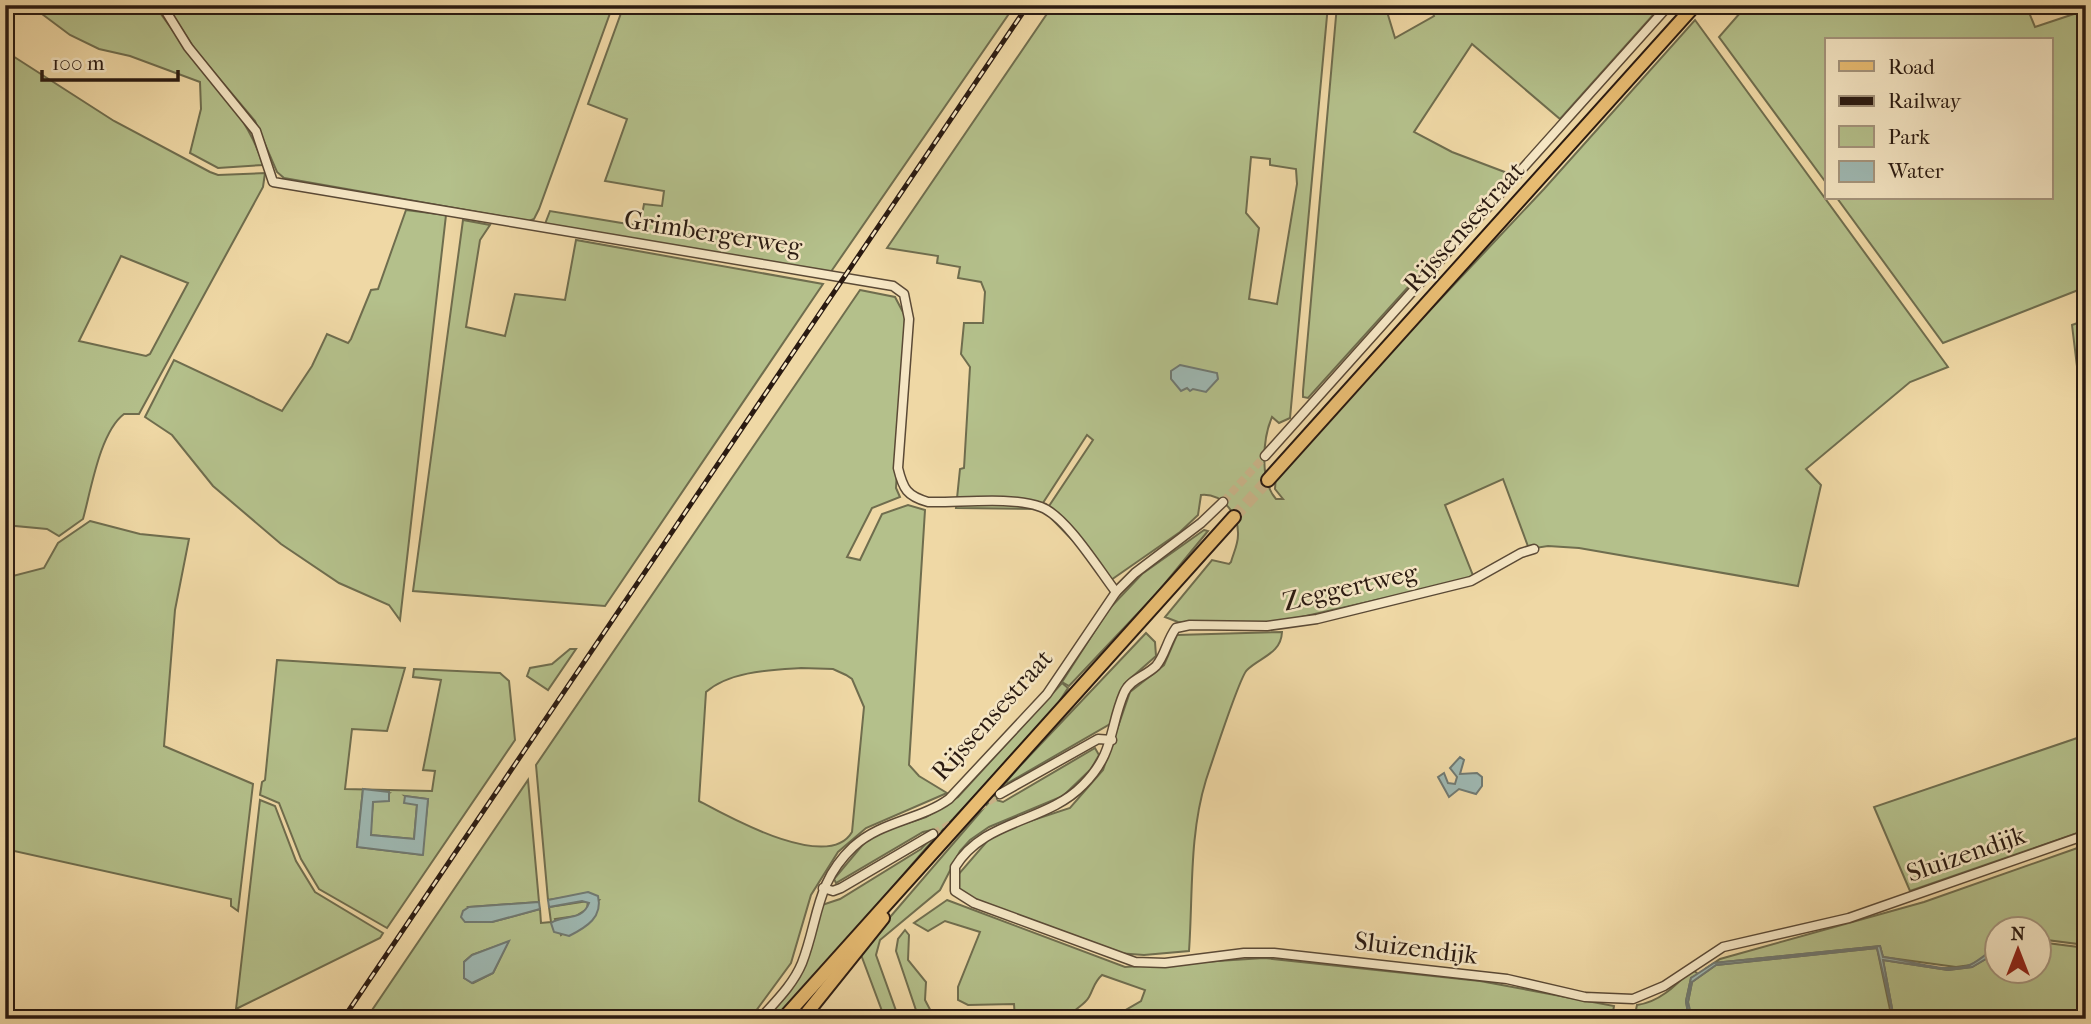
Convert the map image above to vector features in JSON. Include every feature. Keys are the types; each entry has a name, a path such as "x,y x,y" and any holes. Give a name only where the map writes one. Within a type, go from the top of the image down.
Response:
{"main road":[{"name":"Rijssensestraat","path":"1268,480 1695,5"},
{"name":"Rijssensestraat","path":"803,1019 904,887 1234,517"},
{"name":"Rijssensestraat","path":"783,1019 877,913 904,887"}],"street":[{"name":"Grimbergerweg","path":"162,5 188,47 256,131 273,183 893,286 904,294 909,319 898,468 902,488 912,497 928,502 1026,503 1044,508 1059,520 1116,592"},
{"name":"Rijssensestraat","path":"1265,456 1669,5"},
{"name":"Rijssensestraat","path":"760,1019 801,966 823,888 844,856 863,839 893,822 937,807 959,790 1047,694 1116,592 1223,502"},
{"name":"Zeggertweg","path":"1112,740 1128,687 1155,667 1178,627 1275,625 1317,619 1471,581 1534,549"},
{"path":"1000,794 1098,739 1112,740"},
{"name":"Sluizendijk","path":"1112,740 1083,785 1052,807 979,840 953,871 953,882 958,895 1112,955 1141,962 1274,953 1507,979 1585,997 1633,999 1664,986 1723,947 1849,918 2086,835"},
{"path":"823,888 833,891 841,888 933,834"}],"green space":[{"path":"30,5 155,5 244,123 263,165 218,168 190,153 201,109 200,82 130,56 99,49 70,35"},
{"path":"166,5 613,5 539,209 534,219 529,221 284,178 277,172 255,121 196,51"},
{"path":"624,5 1015,5 828,276 545,224 550,211 640,226 644,204 662,206 664,191 605,181 627,119 588,104"},
{"path":"1053,5 1328,5 1290,418 1279,423 1272,417 1266,436 1264,459 1267,481 1276,499 1283,499 1275,489 1276,474 1544,189 1695,20 1948,367 1910,382 1806,469 1821,485 1798,586 1579,548 1548,546 1529,549 1503,479 1445,505 1474,578 1275,623 1178,622 1165,617 1212,560 1229,564 1231,562 1238,527 1228,506 1216,497 1201,495 1198,515 1180,532 1111,580 1045,512 1093,440 1087,435 1039,509 956,508 960,469 964,468 970,367 961,354 964,323 983,323 985,292 981,282 958,278 960,267 937,263 938,256 887,248","holes":["1251,157 1270,159 1270,165 1296,169 1297,184 1277,304 1249,299 1259,228 1246,213"]},
{"path":"1337,5 1385,5 1395,38 1434,16 1430,5 1662,5 1560,119 1472,44 1414,132 1452,152 1510,174 1308,398 1303,397 1303,391"},
{"path":"1747,5 2026,5 2035,27 2086,10 2086,287 1943,343 1838,200 2052,200 2052,38 1825,38 1825,181 1719,37"},
{"path":"5,51 114,121 210,172 218,175 265,173 263,187 139,414 124,414 109,434 98,462 83,519 59,536 47,529 5,525 5,474 14,441 5,434","holes":["121,256 188,283 150,354 146,356 79,341"]},
{"path":"406,210 446,215 400,620 389,605 339,583 281,544 213,486 172,435 145,417 174,360 282,411 312,366 327,334 348,343 351,339 371,290 378,289"},
{"path":"463,220 490,225 480,240 466,327 505,336 515,294 565,300 576,240 823,284 605,606 413,591"},
{"path":"860,290 895,297 905,316 896,488 900,497 872,508 847,557 860,560 882,514 908,505 925,510 909,765 919,776 947,793 866,828 838,852 811,895 791,963 750,1019 366,1019 528,780 539,902 469,907 492,922 540,909 541,923 551,922 549,907 588,901 587,909 576,916 555,919 561,935 599,900 567,897 548,900 536,765","holes":["801,668 833,669 846,675 852,679 864,707 852,832 840,843 822,847 777,838 699,801 706,692 739,676","508,942 493,973 473,983 464,978 464,962 472,955"]},
{"path":"2086,320 2086,441 2072,325"},
{"path":"90,521 140,534 189,539 175,610 164,746 253,784 238,911 231,906 231,899 5,849 5,578 44,568 58,543"},
{"path":"1204,530 1208,531 1157,593 1069,686 1062,682 1109,609 1142,574"},
{"path":"1282,632 1274,650 1243,676 1206,780 1194,844 1189,951 1144,955 1117,953 968,898 958,890 957,876 989,839 1018,825 1070,808 1103,770 1130,692 1164,665 1177,635"},
{"path":"1146,633 1155,642 1156,656 1124,684 1110,724 1008,783 996,800 1003,802 1095,748 1099,755 1091,769 1063,796 989,827 970,840 960,851 940,890 880,940 876,955 899,1019 885,1019 860,952 1020,766"},
{"path":"570,649 576,649 548,690 527,676 530,668 552,664"},
{"path":"277,660 405,668 387,731 352,729 345,789 363,789 357,847 422,855 428,799 405,796 417,805 414,839 370,835 373,802 389,793 366,789 432,791 435,771 423,770 441,680 413,677 414,669 500,673 509,681 515,740 387,928 319,889 301,859 279,803 260,795 262,782 265,780"},
{"path":"1062,683 1068,688 1053,711 927,847 779,1019 764,1019 798,976 809,955 819,906 840,899 921,849 935,834 936,829 923,832 836,883 834,879 865,842 883,831 926,817 958,797"},
{"path":"2086,735 2086,830 1910,891 1874,807"},
{"path":"260,800 275,806 296,861 315,892 383,933 380,938 236,1009"},
{"path":"2086,845 2086,945 2052,941 2052,916 1982,916 1982,958 1971,965 1956,967 1883,957 1880,946 1714,963 1720,959 1924,902"},
{"path":"947,900 1125,967 1264,958 1480,981 1614,1006 1613,1012 1552,1019 1110,1019 1141,1001 1145,990 1102,975 1087,1000 1067,1019 1015,1019 1014,1004 968,1005 958,1000 958,987 980,932 945,921 928,931 914,923"},
{"path":"905,930 909,935 908,960 926,982 925,1000 935,1019 919,1019 896,951 898,939"},
{"path":"2052,944 2086,948 2086,1019 1894,1019 1883,960 1948,970 1972,967 1982,961 1982,986 2052,986"},
{"path":"1877,948 1892,1019 1690,1019 1688,1002 1692,982 1716,965"},
{"path":"1692,969 1698,974 1691,978 1686,1001 1689,1019 1634,1019 1637,1005 1660,997"}],"water":[{"path":"1180,365 1217,373 1218,379 1206,392 1193,389 1190,391 1187,388 1181,391 1171,379 1171,371"},
{"path":"1460,757 1464,760 1460,774 1477,773 1482,777 1482,786 1476,794 1459,789 1449,797 1438,777 1444,773 1448,783 1455,784 1457,777 1450,768"},
{"path":"363,789 389,792 389,801 373,802 371,835 414,839 417,805 404,803 405,796 428,799 423,855 357,847"},
{"path":"588,892 598,896 596,916 582,929 569,936 554,932 551,923 582,913 589,903 582,901 549,907 548,900"},
{"path":"539,902 540,909 492,922 465,922 461,917 463,911 469,907"},
{"path":"509,941 493,973 472,983 464,978 464,962 472,955"},
{"path":"1880,946 1883,957 1946,968 1967,966 1982,958 1982,961 1972,967 1948,970 1883,960 1894,1019 1877,948 1716,965 1692,982 1688,1002 1691,1014 1689,1019 1686,1001 1691,978 1714,963"}],"waterway":[{"path":"1687,1003 1688,1019"}],"tunnel":[{"path":"1223,502 1265,456"},
{"path":"1234,517 1268,480"},
{"path":"978,808 1000,794"},
{"path":"933,834 958,820"}],"railway":[{"path":"343,1019 1028,5"}]}
